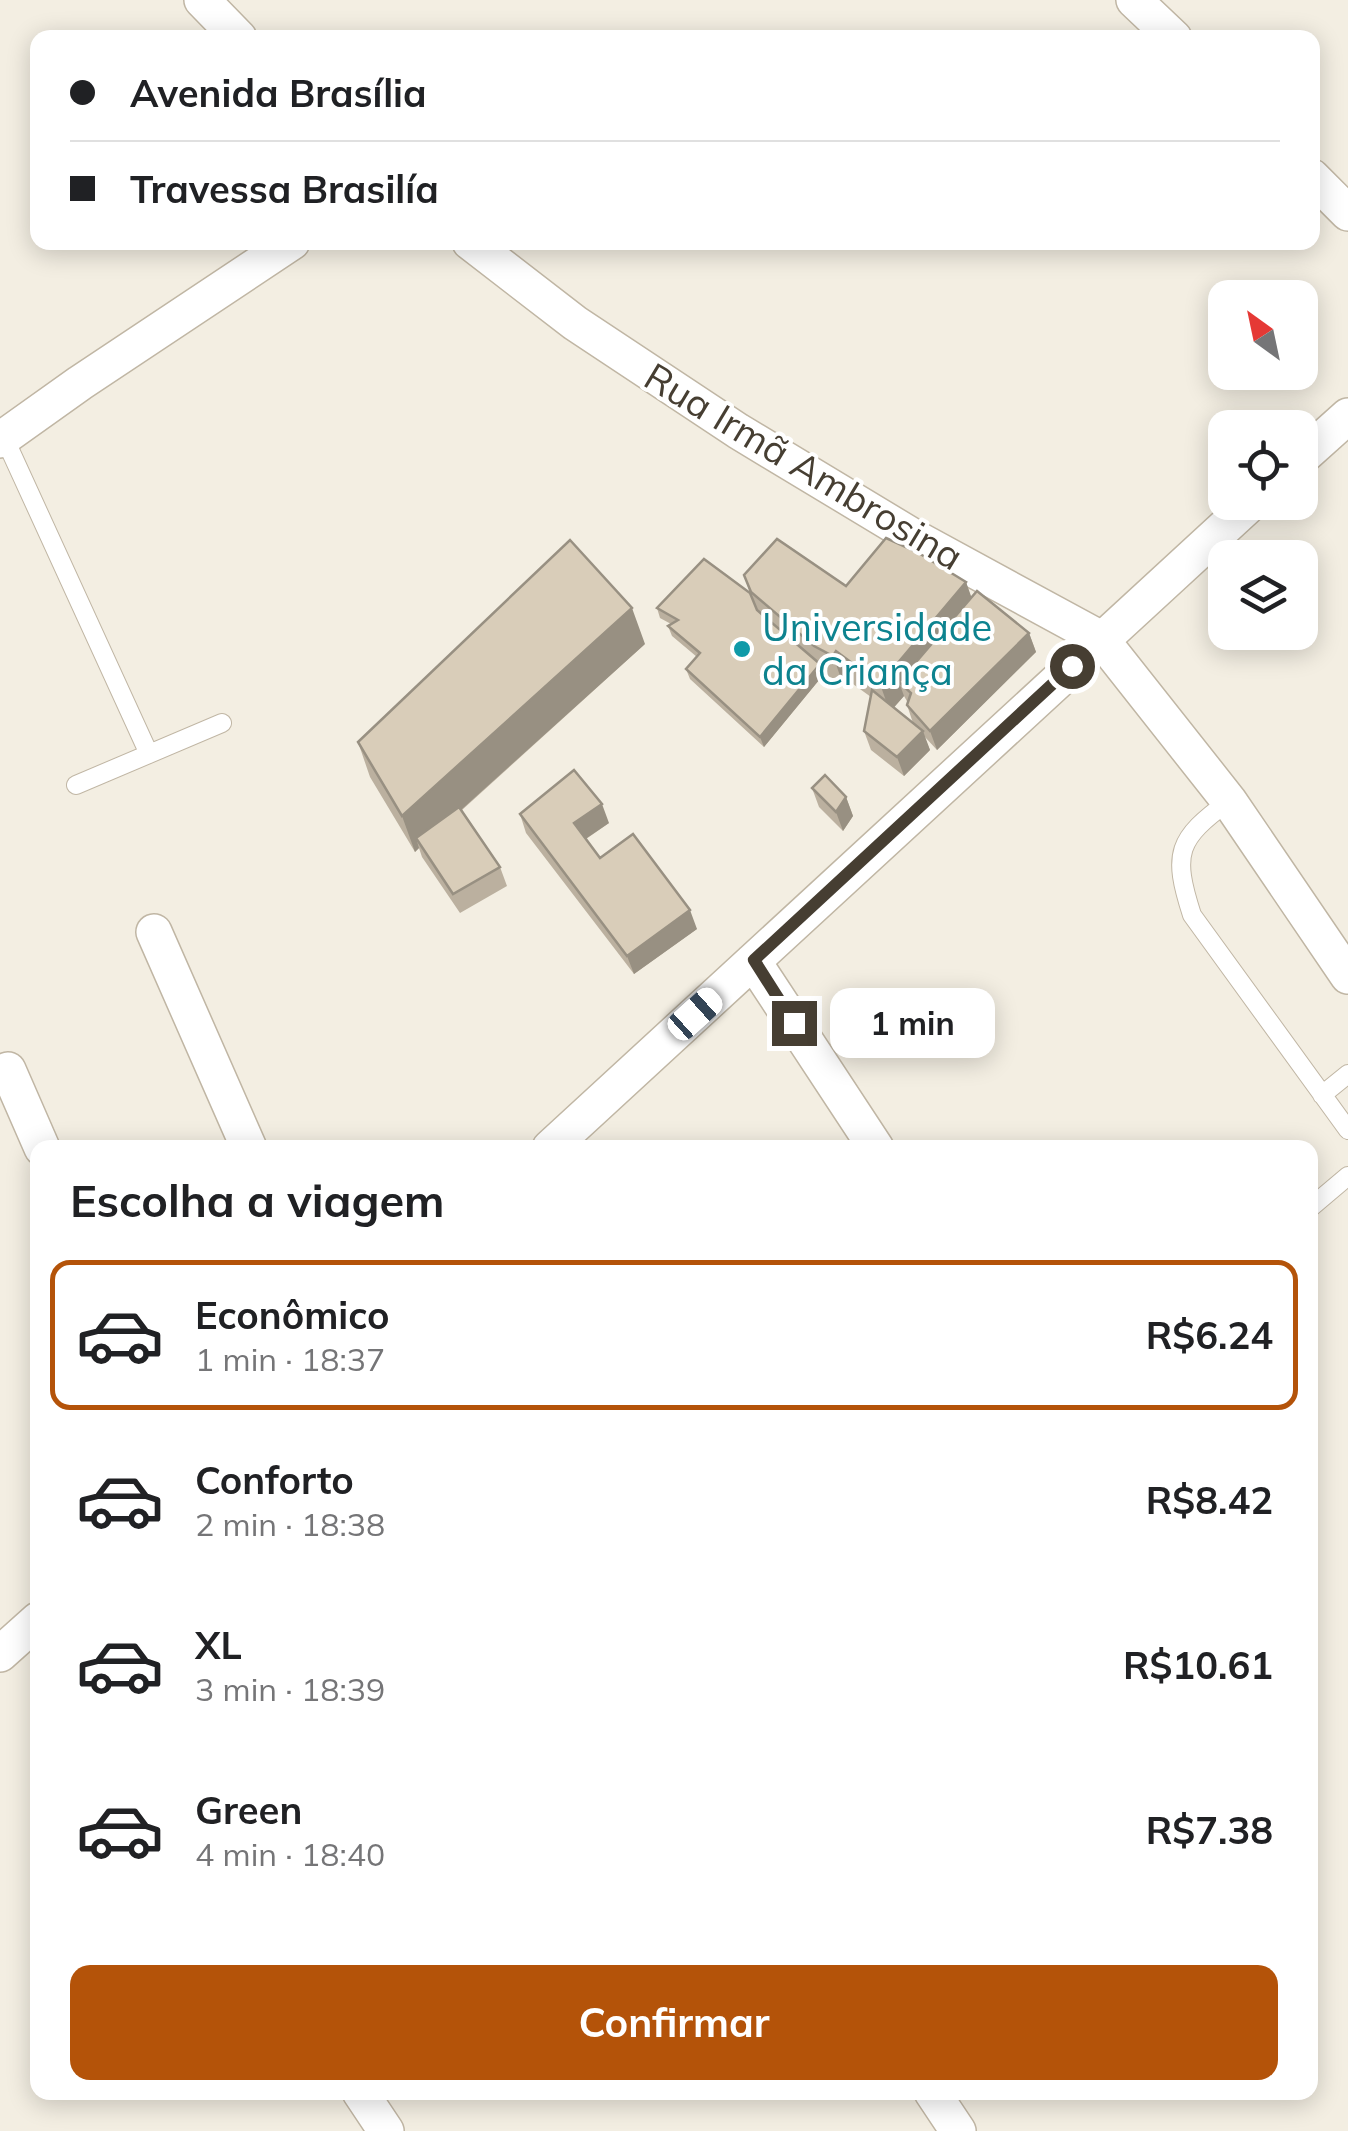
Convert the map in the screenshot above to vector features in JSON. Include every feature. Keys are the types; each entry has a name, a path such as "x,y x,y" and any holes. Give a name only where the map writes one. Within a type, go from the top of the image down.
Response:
{"street":[{"path":"202,0 231,30"},
{"path":"1134,0 1166,30"},
{"path":"1320,185 1348,213"},
{"path":"2,438 280,250"},
{"name":"Rua Irmã Ambrosina","path":"480,250 575,322 738,432 917,539 1100,639 1229,801 1348,976"},
{"path":"1318,444 1348,416"},
{"path":"559,1140 1232,520"},
{"path":"154,932 245,1140"},
{"path":"754,960 871,1140"},
{"path":"8,1070 39,1140"},
{"path":"0,1654 30,1627"},
{"path":"365,2100 386,2131"},
{"path":"937,2100 958,2131"}],"lane":[{"path":"2,438 149,754"},
{"path":"76,785 222,723"},
{"path":"1229,801 1194,826 1184,844 1180,878 1192,915 1348,1130"},
{"path":"1322,1094 1348,1074"},
{"path":"1318,1201 1348,1176"}],"building":[{"path":"886,538 966,582 880,684 836,651 833,656 814,646 751,592 744,575 777,539 846,586"},
{"path":"570,540 632,608 402,816 358,742"},
{"name":"Universidade da Criança","path":"704,559 750,593 757,610 820,664 760,737 686,669 700,653 668,626 678,620 657,608"},
{"path":"977,591 1029,633 930,731 907,705 911,693 899,682"},
{"path":"872,690 923,731 897,757 864,731"},
{"path":"574,770 602,804 574,823 600,858 633,834 690,910 627,956 520,814"},
{"path":"825,775 846,797 836,812 812,788"},
{"path":"459,807 500,867 453,894 416,838"}],"place":[{"name":"Universidade da Criança","path":"742,649"}],"route":[{"path":"794,1023 754,960 1072,666"}]}
